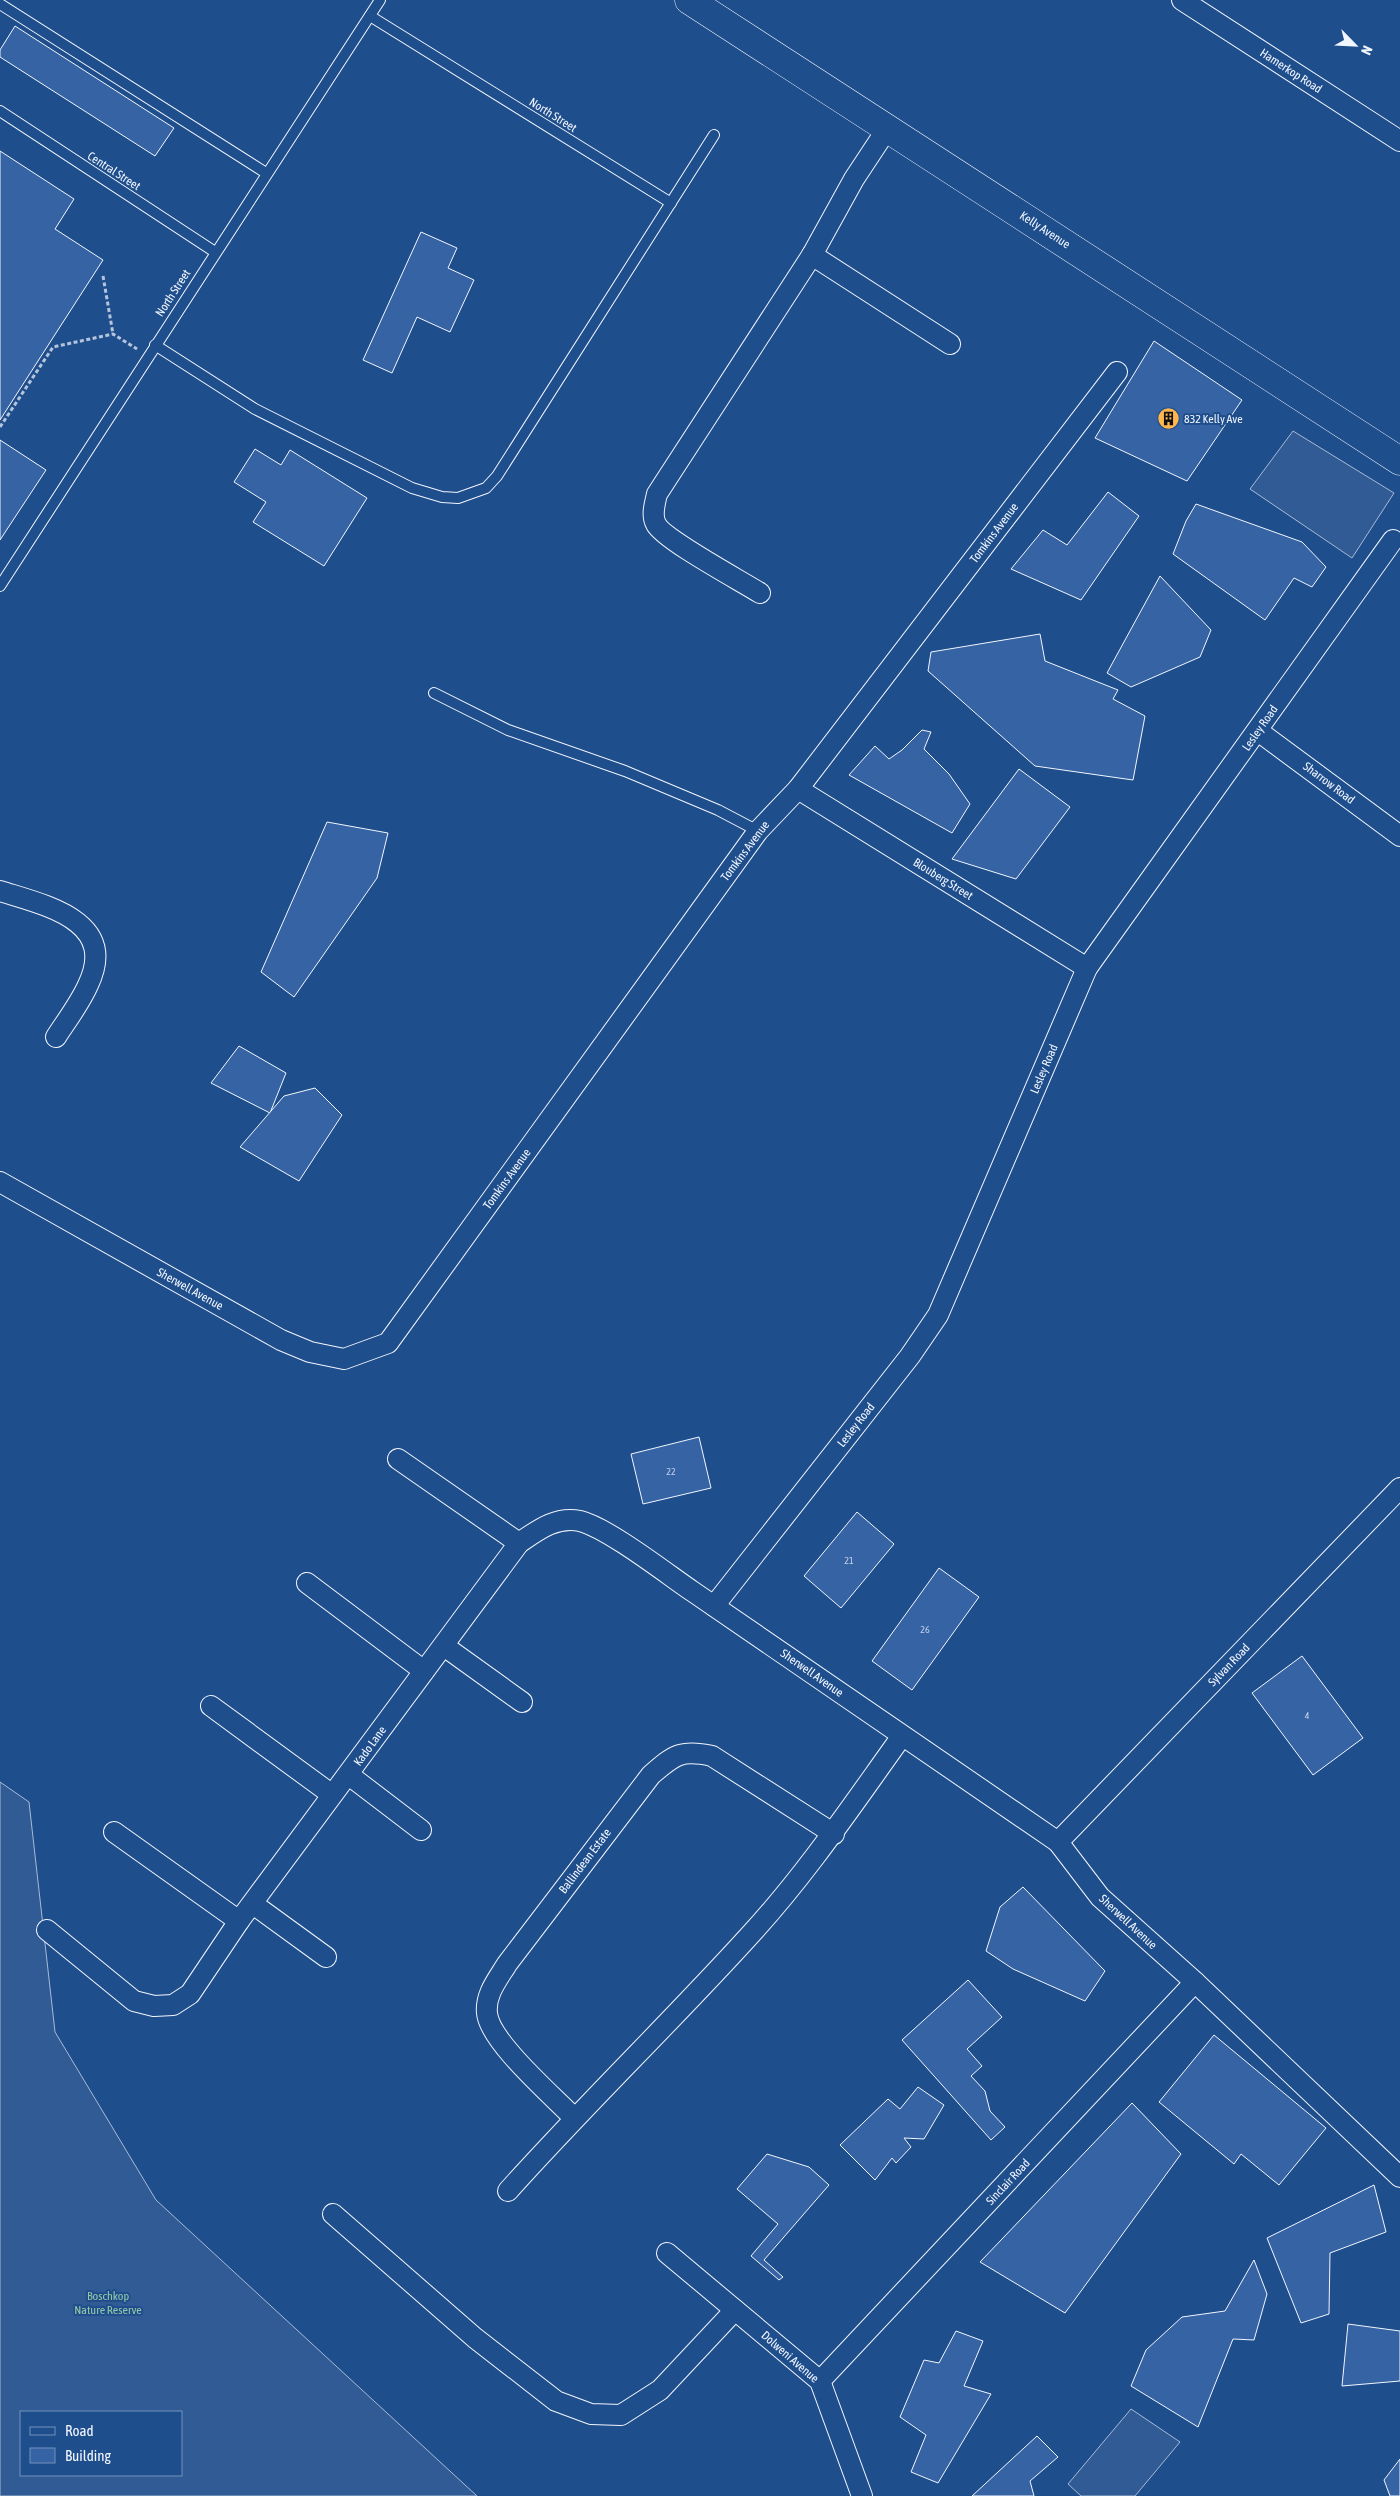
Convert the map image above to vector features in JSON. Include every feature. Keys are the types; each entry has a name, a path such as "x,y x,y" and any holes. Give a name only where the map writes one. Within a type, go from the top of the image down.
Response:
{"street":[{"name":"Kelly Avenue","path":"689,0 1400,460"},
{"name":"Hamerkop Road","path":"1182,0 1400,141"},
{"path":"760,593 672,539 656,525 653,511 658,494 812,255 854,179 887,129"},
{"path":"812,255 950,344"},
{"name":"Tomkins Avenue","path":"388,1343 758,831 798,789 1117,372"},
{"path":"1356,431 1400,442"},
{"name":"Lesley Road","path":"714,1606 910,1356 938,1315 1087,968 1393,540"},
{"name":"Sharrow Road","path":"1258,731 1400,836"},
{"name":"Blouberg Street","path":"798,789 1087,968"},
{"path":"0,891 71,916 85,929 93,940 95,960 89,984 56,1037"},
{"name":"Sherwell Avenue","path":"0,1182 280,1340 310,1352 344,1359 388,1343"},
{"path":"398,1459 519,1543"},
{"name":"Sylvan Road","path":"1058,1842 1400,1488"},
{"name":"Kado Lane","path":"47,1930 134,2001 154,2006 173,2004 190,1994 239,1921 331,1794 349,1775 519,1543 543,1527 562,1520 582,1522 606,1534 714,1606"},
{"path":"307,1583 424,1671"},
{"name":"Sherwell Avenue","path":"714,1606 1058,1842 1100,1897 1195,1982 1400,2177"},
{"path":"444,1646 522,1702"},
{"path":"211,1706 331,1794"},
{"path":"508,2191 574,2118 751,1934 834,1834 902,1736"},
{"name":"Ballindean Estate","path":"574,2118 501,2043 490,2027 487,2013 490,1993 507,1964 651,1775 670,1757 692,1752 712,1756 834,1834"},
{"path":"349,1775 421,1830"},
{"path":"114,1832 239,1921"},
{"path":"253,1904 326,1957"},
{"name":"Sinclair Road","path":"820,2381 1195,1982"},
{"path":"333,2214 475,2338 556,2401 591,2414 621,2415 660,2390 735,2310"},
{"name":"Dolweni Avenue","path":"667,2253 820,2381 862,2496"}],"lane":[{"name":"North Street","path":"0,586 266,173 380,0"},
{"path":"0,4 266,173"},
{"name":"North Street","path":"370,16 671,203"},
{"name":"Central Street","path":"0,112 215,252"},
{"path":"155,345 255,409 412,488 442,497 458,498 473,494 486,488 497,476 714,134"},
{"path":"434,693 508,730 625,771 718,810 758,831"}],"path":[{"path":"103,276 113,334"},
{"path":"0,427 54,347 113,334 148,356"}],"shaded area":[{"path":"1293,431 1394,493 1352,558 1250,489"},
{"name":"Boschkop Nature Reserve","path":"0,1782 29,1802 55,2032 156,2200 477,2496 0,2496"},
{"path":"1131,2409 1180,2442 1135,2496 1081,2496 1068,2484"}],"building":[{"path":"15,26 174,128 155,156 0,57 0,50"},
{"path":"0,151 74,199 55,229 103,260 0,420"},
{"path":"421,232 457,248 448,268 474,280 450,332 417,317 392,373 363,360"},
{"name":"832 Kelly Ave","path":"1154,341 1242,400 1187,481 1095,438"},
{"path":"0,440 46,470 0,540"},
{"path":"255,449 281,465 290,450 367,498 324,566 253,522 266,502 234,482"},
{"path":"1108,492 1139,516 1081,600 1011,569 1043,530 1067,545"},
{"path":"1196,504 1302,542 1326,567 1312,587 1294,578 1265,620 1173,554 1186,521"},
{"path":"1160,576 1211,630 1200,657 1131,687 1107,673"},
{"path":"1040,634 1045,661 1118,690 1113,699 1145,716 1133,780 1035,766 928,671 931,652"},
{"path":"922,730 931,732 924,749 949,774 970,804 952,833 849,775 875,746 889,759 902,750"},
{"path":"1019,769 1070,807 1016,879 952,859"},
{"path":"327,822 388,833 377,878 294,997 261,972"},
{"path":"239,1046 286,1073 270,1113 211,1083"},
{"path":"315,1088 342,1115 299,1181 240,1147 284,1096"},
{"path":"699,1437 711,1488 643,1504 631,1454"},
{"path":"857,1512 894,1544 841,1608 804,1576"},
{"path":"939,1568 979,1597 912,1690 872,1661"},
{"path":"1302,1656 1363,1738 1313,1775 1252,1693"},
{"path":"1023,1887 1105,1971 1085,2001 1013,1969 986,1951 1000,1907"},
{"path":"968,1980 1002,2017 967,2049 982,2066 971,2076 985,2091 990,2111 1005,2127 991,2140 902,2040"},
{"path":"1214,2035 1326,2128 1279,2185 1241,2154 1234,2164 1159,2102"},
{"path":"918,2087 944,2105 924,2139 904,2138 911,2147 896,2163 892,2158 875,2180 840,2145 888,2099 900,2109"},
{"path":"1132,2103 1181,2154 1065,2313 980,2262"},
{"path":"767,2154 809,2167 829,2185 764,2260 783,2277 779,2280 751,2256 778,2224 737,2189"},
{"path":"1374,2185 1386,2232 1330,2253 1329,2314 1301,2323 1267,2238"},
{"path":"1254,2260 1267,2294 1254,2340 1233,2339 1198,2427 1131,2386 1146,2350 1182,2317 1225,2311"},
{"path":"1348,2324 1400,2331 1400,2381 1342,2386"},
{"path":"956,2331 983,2341 964,2386 991,2394 938,2483 911,2472 926,2435 900,2417 924,2360 939,2363"},
{"path":"1037,2436 1058,2457 1030,2481 1034,2496 972,2496"},
{"path":"1400,2459 1400,2496 1390,2496 1384,2480"}],"place":[{"name":"832 Kelly Ave","path":"1168,419"}]}
